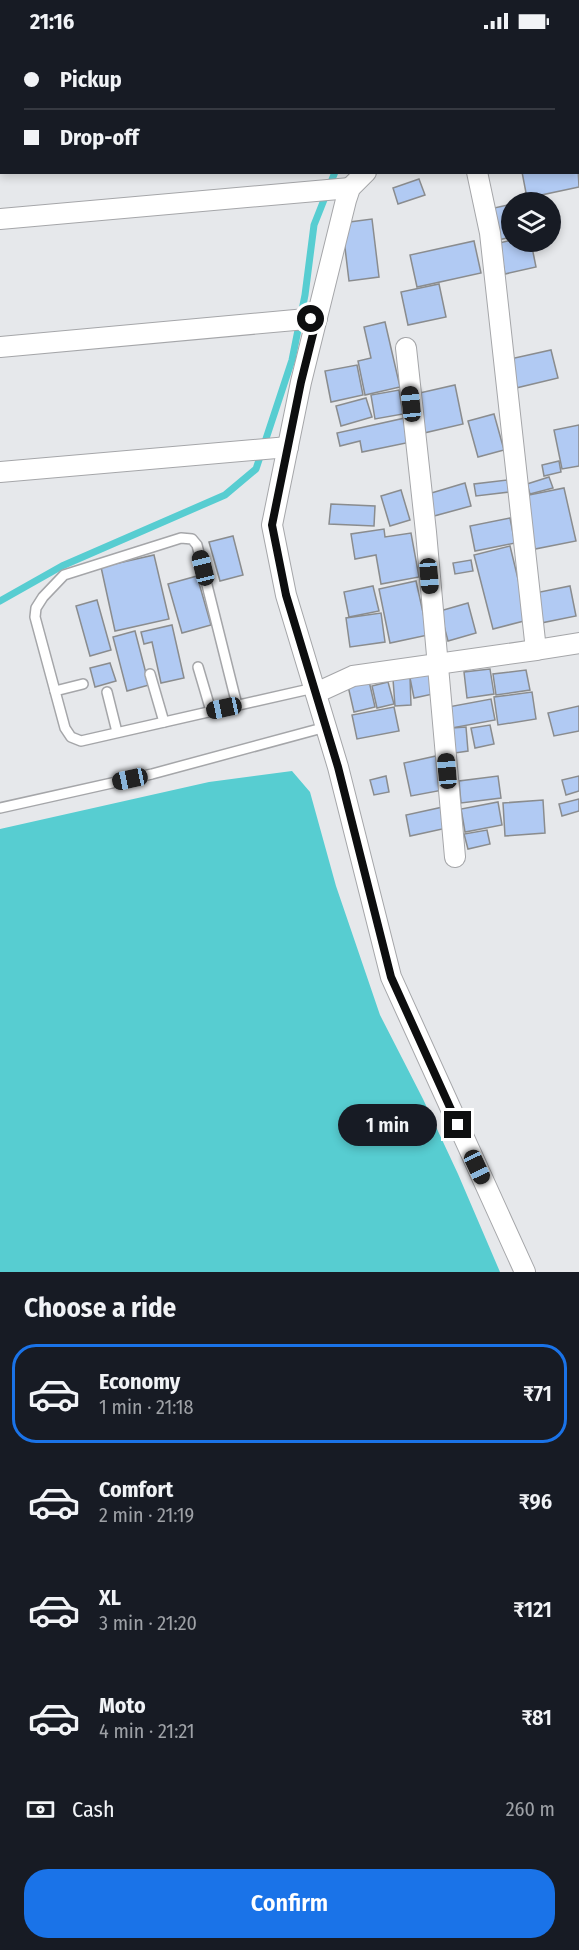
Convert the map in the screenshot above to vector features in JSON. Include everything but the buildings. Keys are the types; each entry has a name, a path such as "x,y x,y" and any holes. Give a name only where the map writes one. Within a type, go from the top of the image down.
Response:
{"street":[{"path":"0,219 345,188 363,174"},
{"path":"477,174 490,233 536,650"},
{"path":"345,188 301,382 280,448 272,525 286,595 338,767 391,977 525,1272"},
{"path":"0,347 314,318"},
{"path":"406,348 426,532 455,857"},
{"path":"0,472 280,448"},
{"path":"315,690 353,676 579,643"}],"lane":[{"path":"237,705 197,545 192,538 181,538 64,575 36,608 35,617 65,728 71,737 81,741 237,705 315,690"},
{"path":"198,667 212,711"},
{"path":"150,674 164,722"},
{"path":"55,692 83,684"},
{"path":"107,692 117,732"},
{"path":"0,808 152,774 326,728"}],"water":[{"path":"292,771 310,792 336,886 380,1015 423,1099 500,1272 0,1272 0,829 209,782"}],"waterway":[{"path":"0,601 62,566 225,495 256,469 292,360 305,295 314,225 334,174"}],"route":[{"path":"311,319 317,318 301,382 272,525 286,595 338,767 391,977 458,1125"}]}
